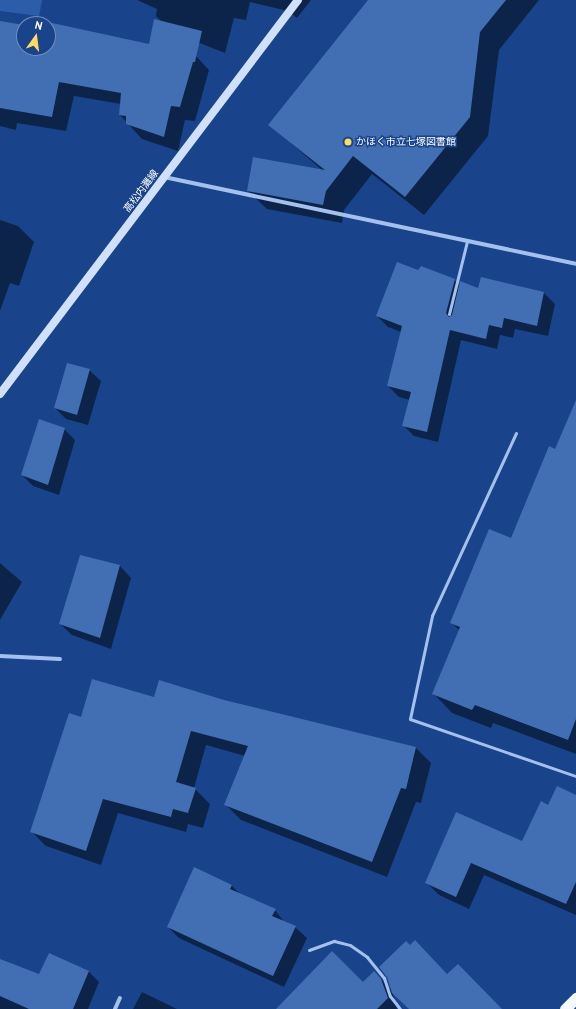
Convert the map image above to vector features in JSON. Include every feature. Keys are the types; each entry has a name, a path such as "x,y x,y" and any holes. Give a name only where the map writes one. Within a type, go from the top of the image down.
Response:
{"highway":[{"path":"564,1009 576,998"}],"main road":[{"name":"高松内灘線","path":"0,394 298,0"}],"street":[{"path":"164,177 576,264"},
{"path":"0,656 60,659"},
{"path":"115,1009 120,998"}],"lane":[{"path":"449,314 467,242"},
{"path":"516,434 432,616 410,719 576,776"},
{"path":"309,950 334,941 350,945 367,957 384,978 390,996 400,1009"}],"shaded area":[{"path":"0,0 42,0 39,16 0,11"}],"building":[{"path":"368,0 506,0 480,32 470,117 405,197 353,156 326,191 323,205 247,191 253,157 325,170 268,125"},
{"path":"154,19 202,31 195,62 193,62 180,107 171,106 164,137 126,124 126,116 119,115 121,93 59,82 52,117 0,108 0,21 16,24 16,56 56,56 56,24 149,44"},
{"path":"397,262 418,270 421,266 455,279 446,313 449,317 452,315 460,281 478,288 481,277 544,292 537,326 504,318 502,328 489,325 486,339 450,330 427,432 402,426 411,392 387,386 402,326 376,316"},
{"path":"67,363 90,369 77,415 54,408"},
{"path":"576,400 576,719 568,740 475,705 472,710 432,694 460,627 450,623 489,529 511,538 549,446 555,449"},
{"path":"39,419 65,428 48,485 21,475"},
{"path":"80,555 120,565 100,638 59,624"},
{"path":"92,679 154,697 159,680 224,700 416,747 406,789 401,788 372,862 224,805 248,746 191,731 176,782 196,788 188,813 173,809 171,817 103,799 86,851 30,832 69,713 81,717"},
{"path":"557,786 576,795 576,882 566,904 471,863 456,897 425,883 456,812 522,841 541,801 548,805"},
{"path":"194,867 232,885 230,889 276,909 272,916 296,926 273,976 167,927"},
{"path":"415,940 447,974 458,964 502,1009 409,1009 392,993 387,977 379,967 406,941 410,945"},
{"path":"332,951 363,982 374,971 381,979 388,998 377,1009 276,1009"},
{"path":"49,953 89,971 73,1009 29,1009 0,996 0,959 39,974"}],"place":[{"name":"かほく市立七塚図書館","path":"348,142"}]}
